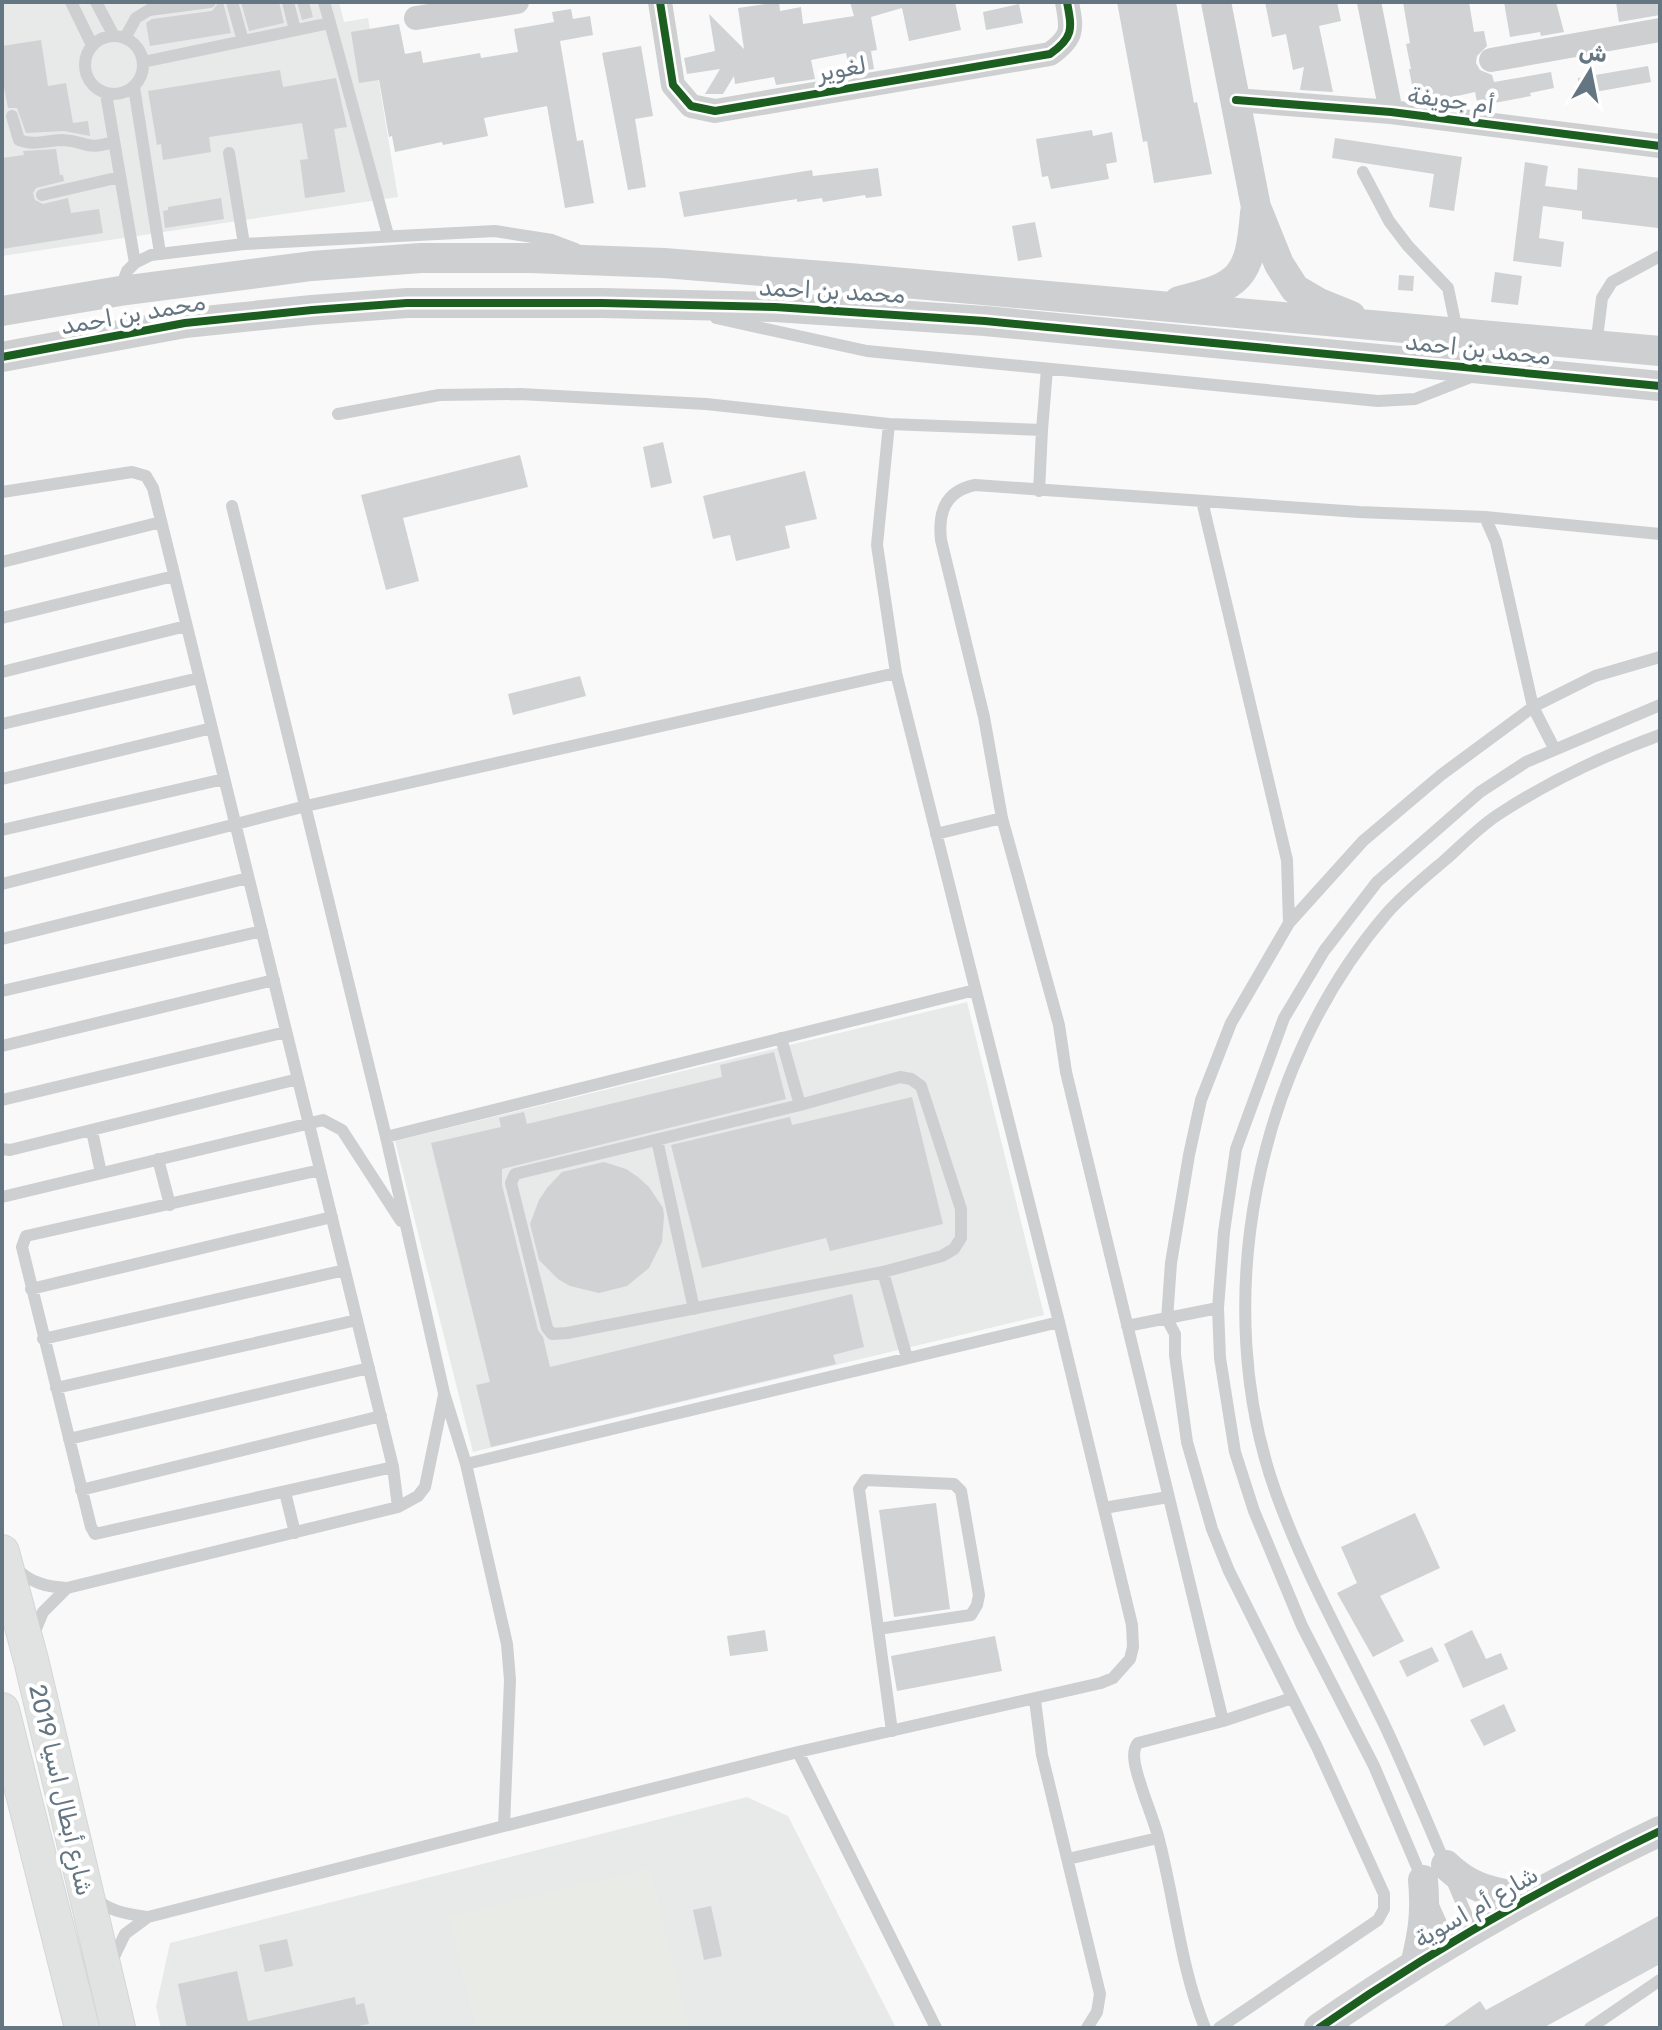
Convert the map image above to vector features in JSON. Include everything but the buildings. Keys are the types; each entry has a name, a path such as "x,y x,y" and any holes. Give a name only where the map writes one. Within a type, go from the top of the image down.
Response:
{"main road":[{"name":"شارع أبطال اسيا 2019","path":"2,1551 31,1660 118,2028"},
{"name":"شارع أبطال اسيا 2019","path":"2,1710 82,2028"}],"street":[{"path":"416,18 517,2"},
{"name":"لغوير","path":"660,2 673,85 691,106 715,111 1050,54 1065,43 1071,28 1067,2"},
{"path":"1216,2 1256,207 1279,264 1295,289 1319,303 1380,328"},
{"path":"1369,2 1391,112"},
{"path":"1491,60 1660,30"},
{"name":"أم جويفة","path":"1236,100 1391,112 1660,146"},
{"path":"1153,307 1218,292 1239,275 1252,252 1256,207"},
{"name":"محمد بن احمد","path":"2,311 120,291 312,266 421,258 530,258 664,263 849,278 1660,351"},
{"name":"محمد بن احمد","path":"2,357 185,323 312,310 407,303 667,305 775,307 985,321 1660,386"},
{"name":"شارع أم اسوية","path":"1319,2028 1346,2019 1415,1965 1461,1936 1660,1831"},
{"path":"1415,1965 1434,1873 1462,1880 1475,1887 1528,1899"}],"lane":[{"path":"71,2 92,45"},
{"path":"96,2 119,37 140,52 143,62 143,71 134,87 126,93 106,94 87,79 84,67 92,45 99,40 119,37 136,18 149,10 210,2"},
{"path":"232,2 243,41"},
{"path":"288,2 295,30"},
{"path":"324,2 388,235"},
{"path":"143,62 330,23"},
{"path":"134,87 160,253"},
{"path":"106,94 135,263"},
{"path":"12,116 19,140 29,144 65,140 98,147 113,142"},
{"path":"229,153 244,244"},
{"path":"1363,172 1389,221 1448,288 1458,334"},
{"path":"42,195 120,177"},
{"path":"120,291 127,271 135,263 160,253 388,235 467,231 524,234 552,240 604,262"},
{"path":"1596,346 1602,298 1612,282 1660,256"},
{"path":"667,305 852,349 1378,401 1415,399 1490,370"},
{"path":"1039,491 1047,369"},
{"path":"338,414 439,395 520,394 706,404 889,424 1042,430"},
{"path":"107,1986 112,1957 125,1934 148,1917 798,1752 1035,1700 1113,1678 1130,1659 1132,1625 896,673 877,545 889,424"},
{"path":"2,492 132,472 150,481 153,488 381,1416 393,1467 398,1507"},
{"path":"1223,1721 1066,1072 1059,1025 1002,818 984,717 941,540 941,514 946,501 963,488 975,485 1359,512 1485,517 1660,534"},
{"path":"1202,501 1287,860 1289,923"},
{"path":"232,506 386,1137 444,1393 466,1464 509,1657 504,1826"},
{"path":"1485,517 1496,542 1533,707 1554,748"},
{"path":"2,562 161,522"},
{"path":"2,618 174,576"},
{"path":"2,672 186,626"},
{"path":"1219,2028 1378,1920 1384,1909 1384,1894 1229,1571 1212,1529 1187,1442 1175,1334 1167,1319 1173,1250 1201,1100 1231,1023 1289,923 1363,841 1441,775 1533,707 1595,676 1660,657"},
{"path":"2,884 306,806 896,673"},
{"path":"2,724 199,678"},
{"path":"1461,1936 1434,1873 1374,1766 1302,1626 1254,1511 1235,1452 1220,1358 1218,1308 1224,1232 1236,1149 1284,1018 1304,982 1349,916 1377,882 1480,792 1526,762 1660,705"},
{"path":"2,779 212,728"},
{"path":"1461,1936 1434,1873 1385,1726 1328,1614 1276,1492 1262,1442 1247,1356 1247,1279 1250,1233 1262,1156 1316,1021 1360,947 1389,911 1498,815 1567,776 1660,735"},
{"path":"2,830 224,779"},
{"path":"936,834 1002,818"},
{"path":"2,939 248,878"},
{"path":"2,991 262,931"},
{"path":"2,1046 274,980"},
{"path":"386,1137 975,990"},
{"path":"2,1100 286,1032"},
{"path":"781,1038 800,1105"},
{"path":"900,1077 911,1079 921,1086 961,1209 961,1238 954,1249 942,1256 883,1272 552,1334 547,1328 511,1183 515,1174 800,1105 900,1077"},
{"path":"2,1149 10,1150 92,1131 298,1079"},
{"path":"2,1197 323,1120 342,1130 407,1230"},
{"path":"92,1131 101,1173"},
{"path":"657,1140 694,1309"},
{"path":"158,1159 170,1205"},
{"path":"320,1170 26,1236 22,1247 43,1339 92,1531 99,1535 393,1467"},
{"path":"31,1289 332,1217"},
{"path":"43,1339 345,1270"},
{"path":"883,1272 907,1358"},
{"path":"1127,1326 1218,1308"},
{"path":"56,1388 357,1320"},
{"path":"466,1464 1059,1322"},
{"path":"69,1439 369,1368"},
{"path":"2,1551 21,1573 35,1582 67,1588 398,1507 418,1496 425,1487 444,1393"},
{"path":"81,1490 381,1416"},
{"path":"878,1629 971,1615 977,1605 979,1595 961,1491 954,1484 865,1480 859,1489 878,1629 892,1731"},
{"path":"285,1492 295,1533"},
{"path":"1104,1508 1168,1497"},
{"path":"31,1660 35,1627 54,1599 67,1588"},
{"path":"1205,2028 1191,1993 1158,1838 1134,1754 1135,1746 1292,1698"},
{"path":"1035,1700 1042,1755 1100,1994 1097,2012 1087,2028"},
{"path":"798,1752 936,2028"},
{"path":"1068,1859 1158,1838"},
{"path":"82,1885 104,1906 148,1917"},
{"path":"1590,2028 1660,1980"}],"shaded area":[{"path":"2,2 339,2 344,22 368,18 398,197 2,256"},
{"path":"967,1002 1044,1315 473,1452 395,1141"},
{"path":"747,1797 788,1816 896,2028 161,2028 156,2007 170,1943"},
{"path":"650,1868 689,2028 476,2028 449,1917"}],"cycle path":[{"path":"660,2 673,85 691,106 715,111 1050,54 1069,32 1067,2"},
{"path":"1236,100 1391,112 1660,146"},
{"path":"2,357 185,323 312,310 407,303 602,303 775,307 985,321 1660,386"},
{"path":"1319,2028 1485,1923 1660,1831"}]}
